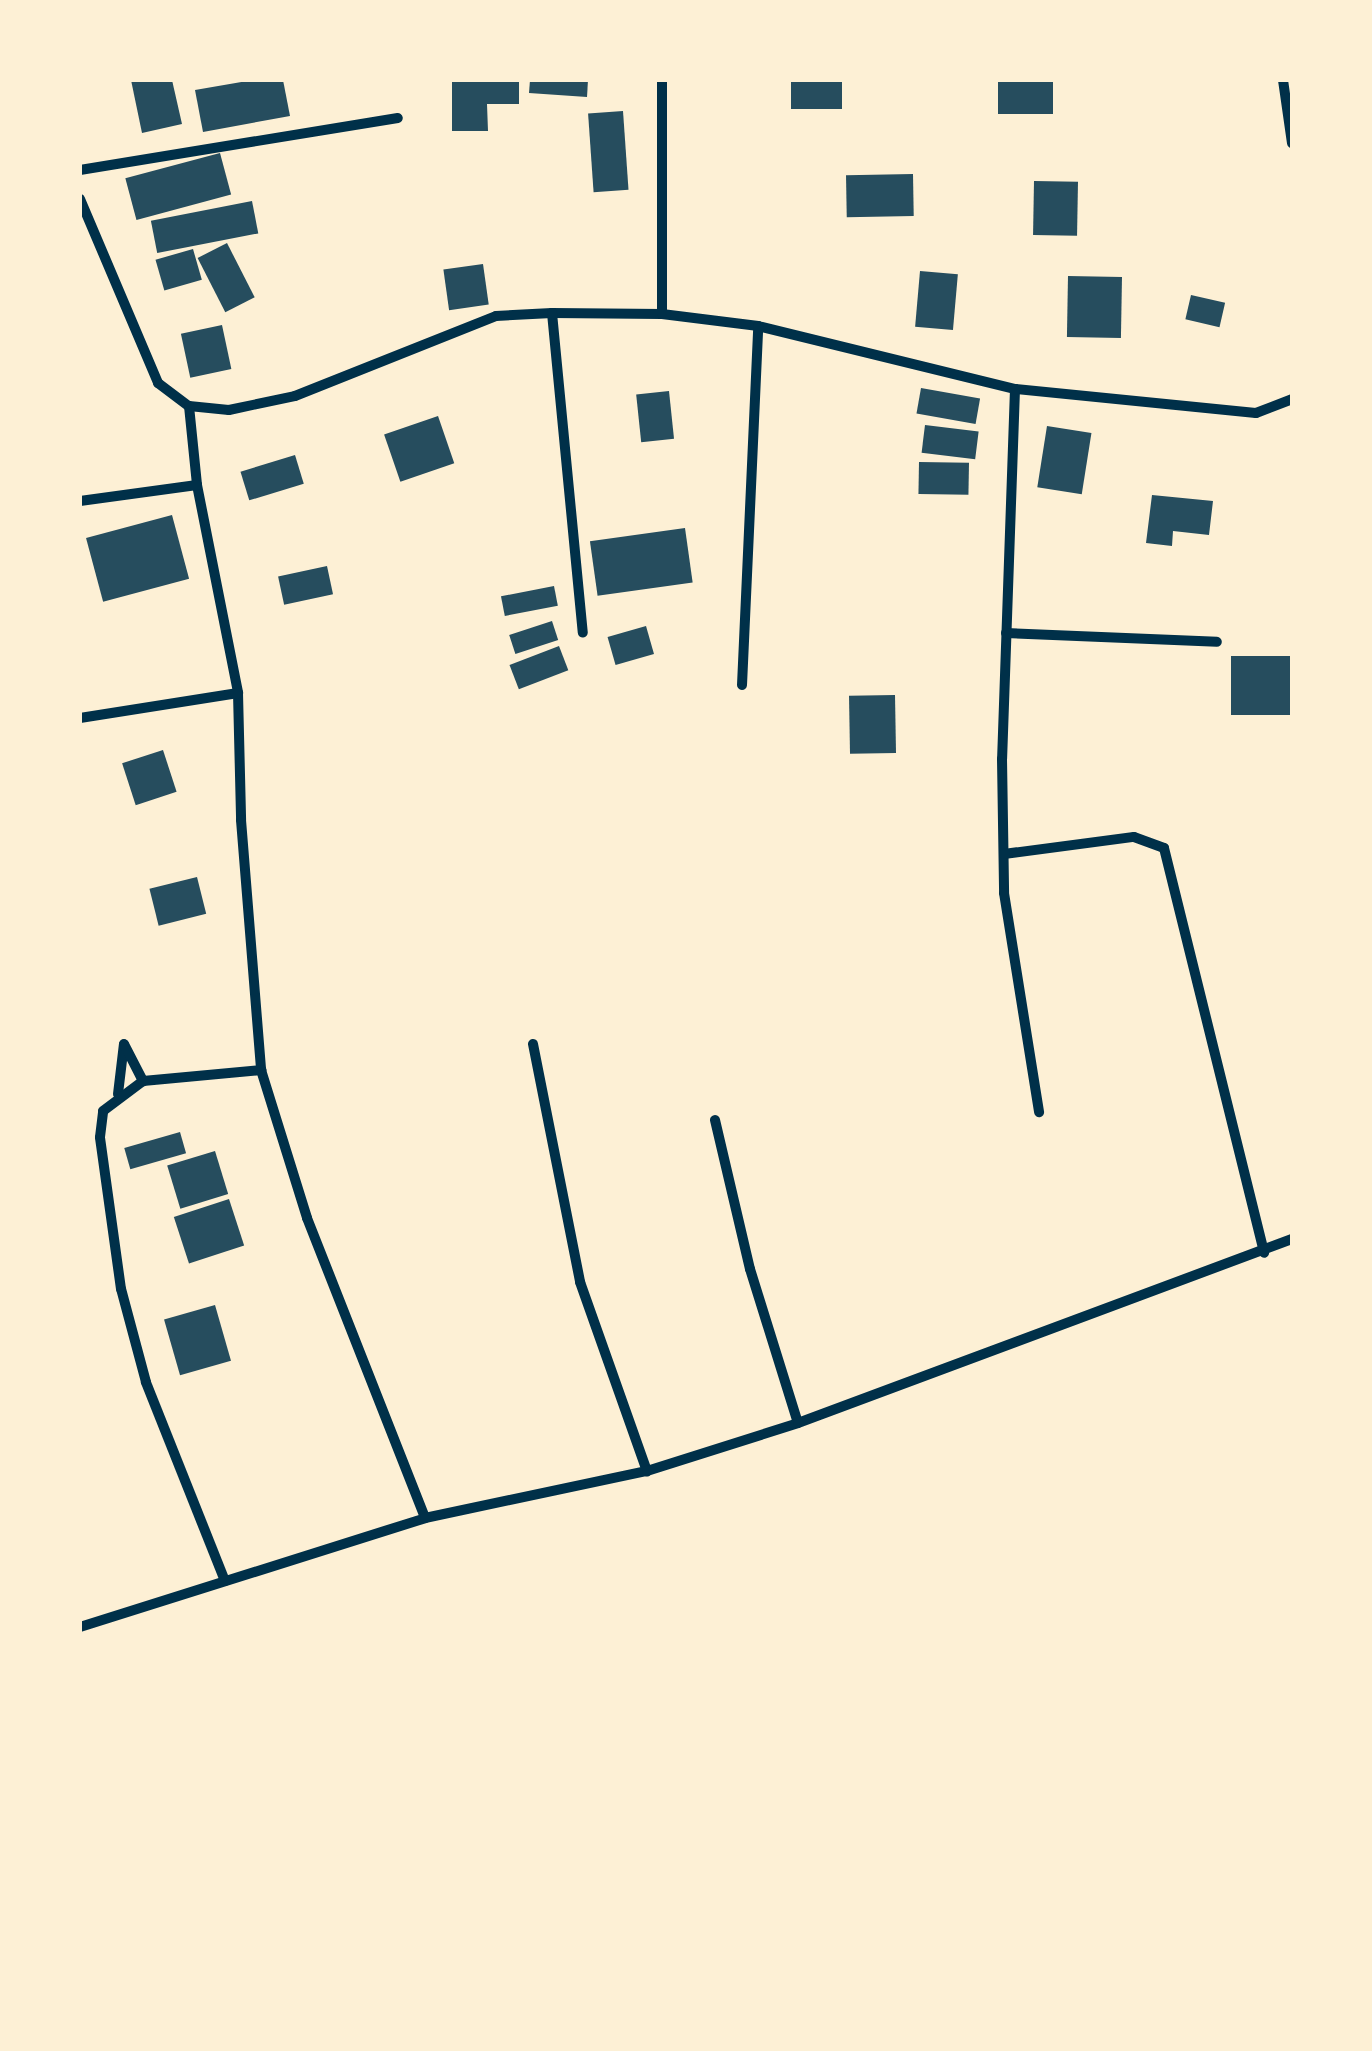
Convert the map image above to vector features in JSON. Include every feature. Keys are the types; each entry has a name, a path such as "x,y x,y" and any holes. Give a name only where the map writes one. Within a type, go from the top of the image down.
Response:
{"street":[{"path":"662,80 662,314"},
{"path":"1283,80 1292,140"},
{"path":"80,170 398,118"},
{"path":"80,199 158,383 190,406 229,410 296,396 496,316 552,313 662,314 758,326 1015,389 1256,413 1292,399"},
{"path":"552,313 583,633"},
{"path":"742,685 758,326"},
{"path":"1015,389 1006,633 1004,854 1039,1112"},
{"path":"190,406 198,485 238,693 240,820 262,1070 306,1218 426,1518"},
{"path":"80,501 198,485"},
{"path":"1006,633 1217,642"},
{"path":"80,718 238,693"},
{"path":"1004,854 1134,838 1164,848 1264,1253"},
{"path":"118,1094 124,1044 143,1082"},
{"path":"532,1044 580,1282 648,1471"},
{"path":"225,1581 146,1382 121,1289 100,1137 103,1110 118,1094 143,1082 262,1070"},
{"path":"716,1120 750,1269 798,1423"},
{"path":"80,1627 426,1518 648,1471 798,1423 1264,1253 1292,1239"}],"building":[{"path":"131,80 172,80 182,124 142,133"},
{"path":"253,80 283,80 290,116 203,132 195,90"},
{"path":"452,80 519,80 519,104 487,104 488,131 452,131"},
{"path":"530,80 588,80 587,97 529,93"},
{"path":"791,80 842,80 842,109 791,109"},
{"path":"998,80 1053,80 1053,114 998,114"},
{"path":"623,111 629,190 594,192 588,113"},
{"path":"220,153 231,195 136,220 125,178"},
{"path":"913,174 914,216 847,217 846,175"},
{"path":"1034,181 1078,182 1077,236 1033,235"},
{"path":"252,201 258,233 157,253 151,221"},
{"path":"227,243 255,297 225,312 198,258"},
{"path":"193,249 202,280 164,291 156,260"},
{"path":"483,264 489,305 449,310 443,270"},
{"path":"920,271 958,274 953,330 915,327"},
{"path":"1068,276 1122,277 1121,338 1067,337"},
{"path":"1191,295 1225,303 1219,327 1185,319"},
{"path":"222,325 231,369 190,378 181,334"},
{"path":"921,388 980,398 976,424 916,414"},
{"path":"669,391 674,439 641,442 636,394"},
{"path":"438,416 454,463 400,482 384,435"},
{"path":"925,425 979,432 975,459 922,453"},
{"path":"1047,426 1091,433 1082,494 1037,487"},
{"path":"295,455 304,484 249,500 240,472"},
{"path":"919,462 969,463 968,495 918,494"},
{"path":"1152,495 1213,501 1209,535 1173,531 1172,546 1146,543"},
{"path":"172,515 189,579 103,602 86,538"},
{"path":"685,528 693,582 598,596 590,541"},
{"path":"327,566 333,594 284,605 278,576"},
{"path":"554,586 558,606 505,616 501,596"},
{"path":"552,621 558,640 515,654 509,635"},
{"path":"646,626 654,654 616,665 608,637"},
{"path":"559,646 568,670 519,689 510,665"},
{"path":"1231,656 1292,656 1292,715 1231,715"},
{"path":"895,695 896,753 850,754 849,696"},
{"path":"163,750 177,792 136,805 122,763"},
{"path":"197,877 206,914 159,926 149,889"},
{"path":"180,1132 186,1153 130,1169 124,1148"},
{"path":"215,1151 228,1194 180,1209 167,1166"},
{"path":"229,1199 244,1246 189,1264 174,1217"},
{"path":"215,1305 231,1361 180,1375 164,1320"}]}
